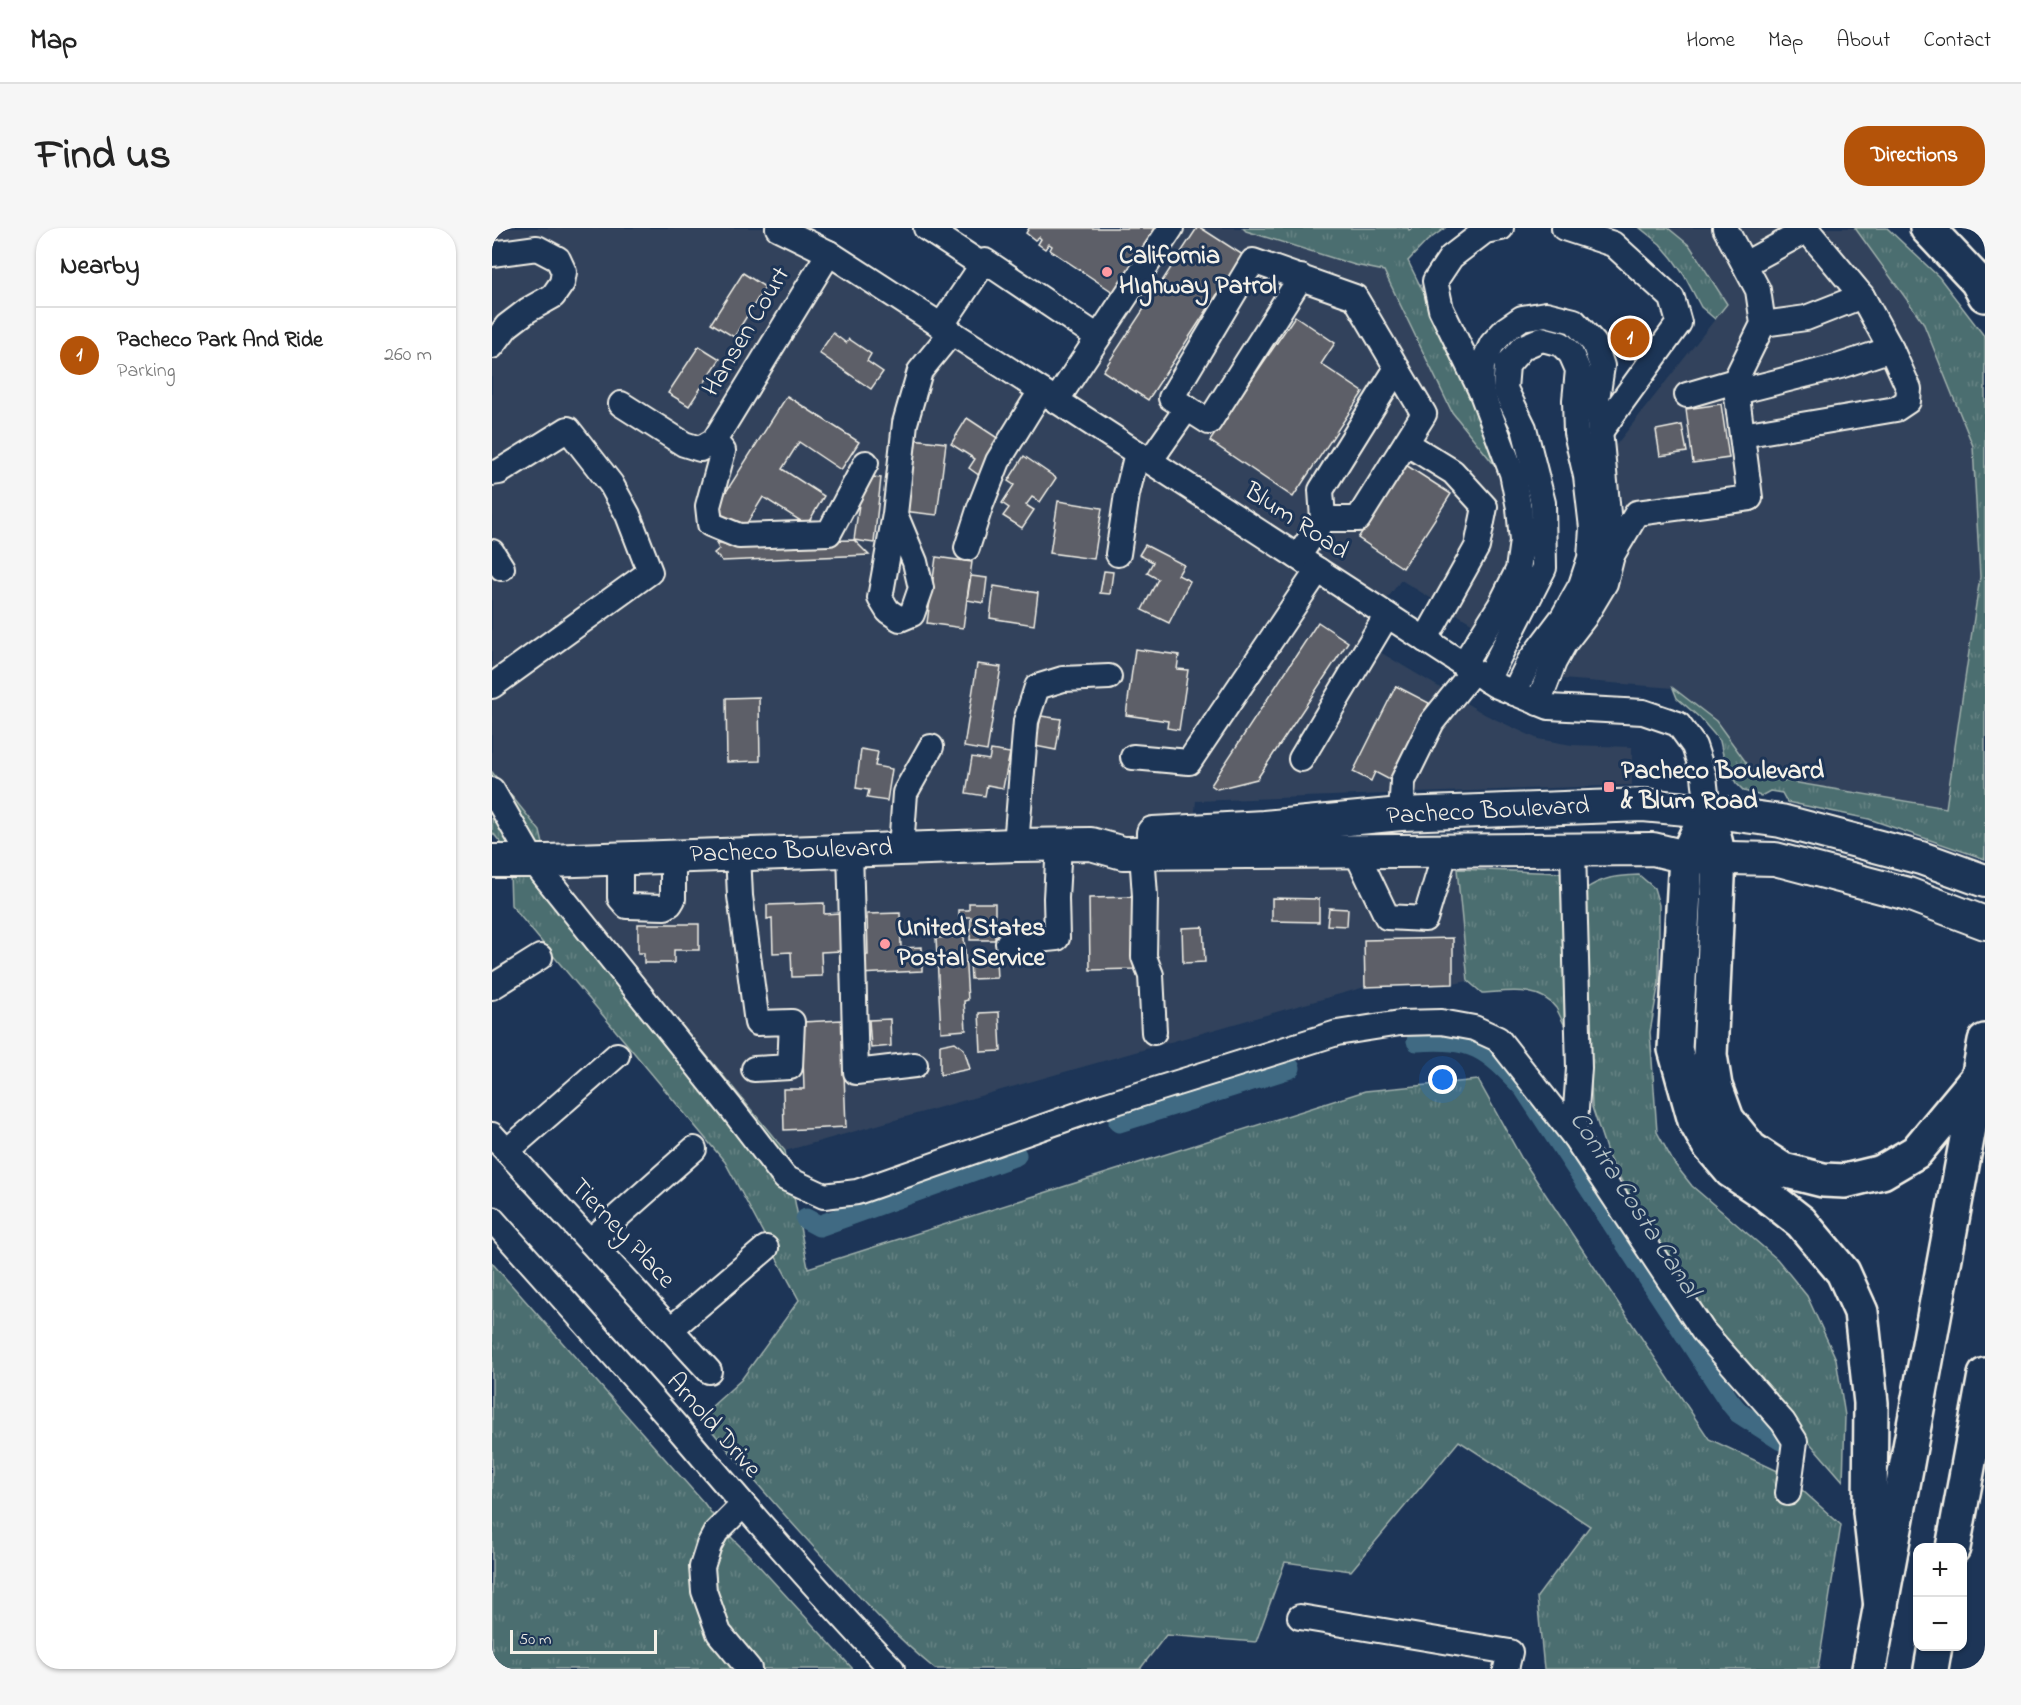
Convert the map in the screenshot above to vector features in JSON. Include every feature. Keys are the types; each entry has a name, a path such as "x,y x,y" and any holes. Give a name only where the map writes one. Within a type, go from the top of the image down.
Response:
{"highway":[{"path":"1927,228 1977,281 1985,295"},
{"path":"1708,811 1719,857 1710,1055 1715,1086 1727,1119 1751,1149 1783,1170 1823,1180 1845,1181 1882,1172 1916,1152 1978,1077"},
{"path":"1708,811 1686,857 1675,1049 1695,1121 1708,1144 1731,1171 1801,1222 1843,1272 1862,1312 1871,1403 1870,1512 1881,1607"},
{"path":"1869,1669 1985,1041"},
{"path":"1954,1543 1985,1375"},
{"path":"1931,1669 1934,1651"}],"main road":[{"name":"Pacheco Boulevard","path":"1091,844 1122,835 1264,827 1401,814 1643,805 1781,820 1921,858 1985,881"},
{"name":"Pacheco Boulevard","path":"492,861 1059,844 1091,844 1124,853 1653,849 1686,857 1774,859 1908,894 1985,923"}],"street":[{"name":"Blum Road","path":"778,228 829,253 1475,672 1514,693 1549,707 1643,712 1678,724 1694,746 1701,766 1708,811"},
{"name":"Blum Road","path":"800,228 829,253"},
{"path":"926,228 982,264"},
{"path":"967,548 998,461 1098,337 1170,228"},
{"path":"1475,672 1500,606 1518,570 1522,541 1519,508 1512,473 1481,391 1441,309 1435,281 1451,257 1485,231 1502,228"},
{"path":"1564,228 1613,244 1672,298 1679,323 1600,432"},
{"path":"1538,703 1554,662 1605,583 1612,555 1637,513 1750,498 1736,387 1763,324 1758,290 1725,228"},
{"path":"1742,435 1896,409 1908,401 1909,389 1892,349 1862,296 1807,230 1745,264"},
{"path":"492,254 537,248 558,259 564,272 562,283 553,296 528,309 507,326 492,346"},
{"name":"Hansen Court","path":"714,441 829,253"},
{"path":"895,514 905,423 920,370 985,261 1098,337"},
{"path":"1301,277 1209,422 1171,398 1253,261 1301,277 1355,297 1424,414 1358,519 1323,519"},
{"path":"1763,324 1806,318 1862,296"},
{"path":"1481,391 1482,365 1492,344 1506,329 1522,318 1546,314 1574,321 1594,344 1602,366 1597,399 1612,555"},
{"path":"1401,814 1403,782 1432,722 1475,672 1544,568 1543,503 1524,428 1505,389 1507,365 1523,347 1542,339 1561,344 1571,354 1578,370 1575,400 1576,433 1586,476 1592,528 1590,558 1581,585 1563,617 1529,662 1514,693"},
{"path":"1687,395 1840,366 1892,349"},
{"path":"1298,557 1323,519 1320,490 1397,368"},
{"path":"621,404 684,444 700,449 714,441 723,451 708,507 710,524 738,536 829,533 866,463"},
{"path":"1118,554 1127,494 1144,457 1187,408"},
{"path":"492,473 499,472 568,429 610,484 628,515 650,572 492,686"},
{"path":"1406,443 1453,472 1485,507 1477,547 1425,640"},
{"path":"1133,757 1189,762 1318,570"},
{"path":"1301,759 1387,615"},
{"path":"1016,845 1026,722 1036,687 1063,679 1109,677"},
{"path":"901,848 905,793 931,747"},
{"path":"492,790 533,861 785,1178 824,1196 856,1192 1100,1107 1337,1033 1400,1023 1441,1022 1474,1028 1498,1039 1574,1136 1703,1331 1783,1422 1795,1441 1788,1493"},
{"path":"1008,943 1057,938 1056,898 1059,844"},
{"path":"850,850 856,1072 915,1065"},
{"path":"1356,852 1387,917 1425,919 1446,850"},
{"path":"1573,850 1579,1068 1574,1136"},
{"path":"1142,853 1145,896 1144,957 1151,975 1154,1032"},
{"path":"738,854 757,1023 792,1022 790,1067 754,1069"},
{"path":"620,857 622,903 627,906 665,907 673,899 673,856"},
{"path":"492,987 540,957"},
{"path":"499,1143 617,1054"},
{"name":"Tierney Place","path":"499,1143 709,1371"},
{"path":"590,1241 694,1149"},
{"name":"Arnold Drive","path":"492,1219 846,1621 892,1669"},
{"path":"671,1329 766,1248"},
{"path":"743,1505 708,1545 702,1567 704,1591 719,1633 748,1669"},
{"path":"1300,1617 1510,1652 1506,1669"}],"shaded area":[{"path":"492,228 778,228 1064,405 1181,228 1243,228 1246,231 1355,265 1384,271 1452,412 1505,478 1514,529 1505,583 1478,627 1401,580 1358,639 1486,715 1538,739 1572,745 1632,747 1632,785 1196,801 1190,864 1457,869 1468,981 1453,984 1365,987 785,1151 547,861 540,831 492,772"},
{"path":"1668,228 1855,228 1923,322 1973,446 1980,577 1946,809 1756,776 1716,721 1673,688 1562,679 1631,544 1612,450 1727,304 1690,246"}],"green space":[{"path":"1243,228 1408,228 1409,230 1445,228 1427,241 1408,261 1492,432 1505,478 1452,412 1384,271 1355,265 1246,231"},
{"path":"1640,228 1668,228 1690,246 1727,304 1715,319 1701,307 1672,258 1660,244"},
{"path":"1855,228 1887,228 1939,277 1985,337 1985,859 1869,819 1787,802 1782,793 1770,791 1761,796 1744,791 1736,783 1725,764 1720,741 1700,718 1677,698 1673,688 1716,721 1756,776 1946,808 1980,577 1973,446 1923,322"},
{"path":"492,772 540,831 547,861 785,1151 808,1268 1365,1091 1478,1080 1522,1159 1709,1439 1784,1474 1841,1525 1818,1669 1544,1669 1537,1597 1590,1526 1459,1441 1351,1571 1285,1562 1256,1642 1166,1635 1140,1669 935,1669 858,1595 700,1417 741,1380 799,1300 725,1162 511,905 510,874 515,860 492,832"},
{"path":"1457,869 1563,873 1567,1030 1556,1008 1541,996 1512,991 1482,993 1468,981"},
{"path":"1639,875 1654,888 1659,905 1659,982 1650,1032 1657,1132 1674,1163 1692,1186 1777,1259 1807,1296 1836,1359 1845,1416 1843,1481 1715,1334 1653,1237 1609,1158 1592,1107 1584,890 1597,882 1610,878"},
{"path":"492,1263 704,1503 722,1528 853,1669 492,1669"}],"building":[{"name":"California HIghway Patrol","path":"1029,228 1160,228 1116,294 1050,250 1052,246 1049,244 1045,249 1038,244 1041,239 1039,237 1035,240 1026,233"},
{"path":"1197,228 1201,228 1243,255 1148,400 1103,371"},
{"path":"743,273 765,287 734,337 711,323"},
{"path":"1295,316 1335,343 1321,364 1363,392 1293,497 1210,441"},
{"path":"833,333 846,343 849,339 871,354 867,361 883,372 871,389 819,353"},
{"path":"699,346 720,359 689,406 668,393"},
{"path":"787,396 859,442 841,470 799,442 782,469 824,496 807,525 763,497 741,533 712,514"},
{"path":"1721,404 1729,458 1693,463 1686,409"},
{"path":"967,418 1002,441 980,476 969,468 975,459 951,444"},
{"path":"1682,425 1687,452 1660,456 1656,430"},
{"path":"912,439 946,443 937,515 903,511"},
{"path":"1024,456 1056,478 1040,502 1032,497 1026,505 1034,510 1022,528 1003,516 1009,508 1002,503 1014,485 1008,481"},
{"path":"1406,465 1451,494 1403,568 1358,538"},
{"path":"863,476 881,478 874,543 854,540"},
{"path":"1058,501 1102,508 1094,559 1050,553"},
{"path":"854,540 869,555 722,561 714,553 719,549 716,543"},
{"path":"1145,545 1184,565 1178,575 1190,581 1169,623 1142,610 1158,579 1147,573 1153,562 1139,555"},
{"path":"936,557 972,562 963,628 927,623"},
{"path":"1104,571 1113,572 1110,594 1100,593"},
{"path":"971,576 987,578 984,603 967,600"},
{"path":"994,586 1038,593 1034,625 990,618"},
{"path":"1318,622 1348,642 1257,779 1217,789 1211,785"},
{"path":"1135,649 1179,655 1177,669 1188,670 1179,730 1167,728 1168,721 1126,715"},
{"path":"977,664 1001,667 987,751 964,747"},
{"path":"1396,686 1429,703 1390,780 1375,772 1371,781 1353,772"},
{"path":"759,697 760,761 727,762 726,698"},
{"path":"1041,716 1061,719 1056,750 1035,746"},
{"path":"861,749 878,752 875,766 892,769 887,801 867,798 869,790 856,788"},
{"path":"991,750 1010,753 1003,788 987,785 985,796 966,793 972,757 989,760"},
{"path":"1132,897 1134,969 1090,970 1089,898"},
{"path":"1272,898 1319,899 1319,922 1272,921"},
{"path":"824,903 824,914 840,913 841,951 821,952 822,976 792,977 791,952 773,953 772,918 767,919 767,905"},
{"path":"969,903 995,903 995,940 970,940 971,917 959,917 959,910 969,910"},
{"path":"1329,908 1348,909 1347,926 1327,925"},
{"path":"900,913 901,948 922,947 922,971 858,974 858,955 868,955 867,914"},
{"path":"638,924 699,924 699,950 674,950 674,963 644,963 644,953 638,953"},
{"path":"1203,927 1205,962 1183,963 1182,928"},
{"path":"964,936 968,1000 964,1001 966,1030 941,1032 936,938"},
{"path":"1453,938 1453,984 1365,987 1364,940"},
{"path":"996,960 997,978 971,979 970,961"},
{"path":"999,1012 1001,1051 981,1052 979,1013"},
{"path":"890,1019 891,1046 871,1048 869,1020"},
{"path":"842,1020 846,1127 784,1130 783,1089 804,1089 802,1022"},
{"path":"955,1042 964,1049 970,1069 940,1075 940,1045"}],"waterway":[{"name":"Contra Costa Canal","path":"1417,1041 1452,1041 1478,1048 1499,1063 1524,1088 1729,1401 1739,1413 1781,1440"},
{"name":"Contra Costa Canal","path":"1119,1122 1290,1068"},
{"name":"Contra Costa Canal","path":"806,1219 819,1226 1016,1155"}],"place":[{"name":"California HIghway Patrol","path":"1107,272"},
{"name":"Pacheco Park And Ride","path":"1630,338"},
{"name":"Pacheco Boulevard & Blum Road","path":"1609,787"},
{"name":"United States Postal Service","path":"885,944"}]}
